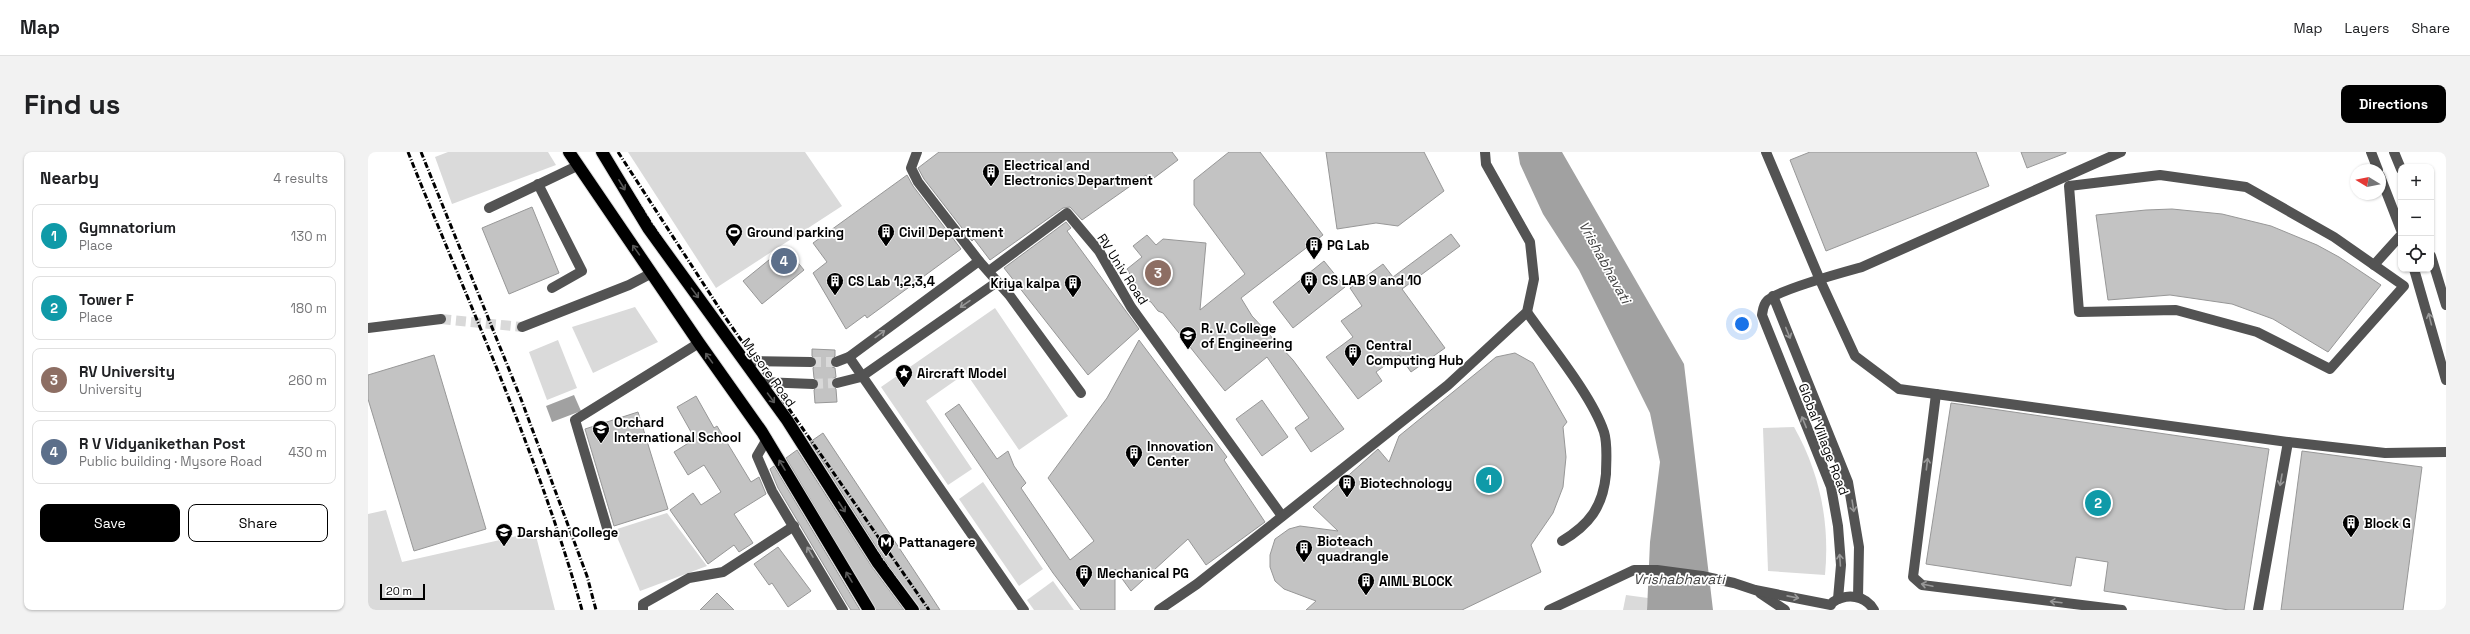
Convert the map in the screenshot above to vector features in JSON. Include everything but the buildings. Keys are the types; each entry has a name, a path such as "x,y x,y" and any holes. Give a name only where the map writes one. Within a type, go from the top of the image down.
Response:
{"highway":[{"path":"569,152 577,166 699,343 767,439 869,610"},
{"name":"Mysore Road","path":"602,152 648,228 787,420 878,563 913,610"}],"street":[{"path":"917,152 911,168 913,174 979,261 989,271 1081,393"},
{"path":"1159,610 1197,584 1448,385 1527,312 1534,280 1530,242 1486,164 1485,152"},
{"path":"1766,152 1820,280 1855,356 1899,389 2288,442 2385,453 2446,452"},
{"path":"1773,296 1862,267 2121,152"},
{"path":"2370,152 2375,164"},
{"path":"2394,152 2399,164"},
{"path":"489,208 577,166"},
{"path":"2160,175 2246,187 2334,237 2374,265 2404,286 2330,369 2257,332 2176,310 2079,312 2069,186 2160,175"},
{"path":"538,184 582,271 552,288"},
{"path":"2386,191 2398,222"},
{"name":"RV Univ Road","path":"989,271 1067,213 1099,251 1131,307 1282,516"},
{"path":"2374,265 2400,236"},
{"path":"836,362 849,357 979,261"},
{"path":"2434,266 2446,304"},
{"path":"2415,272 2446,380"},
{"path":"522,327 629,285 652,273"},
{"path":"838,383 861,376 997,282"},
{"name":"Global Village Road","path":"1832,605 1841,565 1834,500 1831,487 1762,316 1766,301 1773,296 1848,482 1859,547 1858,597"},
{"path":"1527,312 1595,411 1604,434 1607,458 1603,497 1596,513 1586,525 1562,541"},
{"path":"368,328 441,320"},
{"path":"607,528 575,420 699,343"},
{"path":"849,357 1024,610"},
{"path":"744,360 811,362"},
{"path":"759,382 813,384"},
{"path":"1936,394 1913,577 1922,585 2091,608 2122,610"},
{"path":"767,439 756,456 772,491 843,610"},
{"path":"2258,610 2288,442"},
{"path":"643,610 643,604 690,578 723,572 794,526"},
{"path":"1549,610 1634,570 1658,570 1734,583 1756,590 1832,605 1858,597 1869,603 1874,610"},
{"path":"1756,590 1785,610"}],"shaded area":[{"path":"448,152 548,152 556,165 452,204 435,157"},
{"name":"Ground parking","path":"628,152 805,152 842,206 716,288"},
{"path":"635,307 658,342 593,373 572,327"},
{"path":"995,308 1068,416 1019,450 966,373 926,401 972,469 948,485 881,387"},
{"path":"558,340 577,388 547,400 529,352"},
{"path":"1794,427 1811,462 1821,499 1826,536 1825,575 1768,571 1763,428"},
{"path":"983,482 1043,569 1019,586 959,499"},
{"name":"Darshan College","path":"386,510 402,562 535,532 555,610 368,610 368,514"},
{"path":"667,513 707,566 640,591 614,530"},
{"path":"1053,581 1074,610 1034,610 1027,600"},
{"path":"1626,595 1648,598 1647,610 1623,610"}],"water":[{"name":"Vrishabhavati","path":"1518,152 1562,152 1684,364 1713,610 1647,610 1650,542 1660,462 1650,413 1579,270 1543,214 1520,164"},
{"path":"574,395 581,411 552,422 546,406"}],"tunnel":[{"path":"441,319 522,327"},
{"path":"811,362 836,362"},
{"path":"813,384 837,383"}],"railway":[{"path":"408,152 501,379 545,493 582,610"},
{"path":"421,152 521,399 587,576 596,610"},
{"path":"605,152 715,323 917,610"},
{"path":"618,152 725,317 929,610"}],"place":[{"name":"Electrical and Electronics Department","path":"991,187"},
{"name":"Ground parking","path":"734,247"},
{"name":"Civil Department","path":"886,247"},
{"name":"PG Lab","path":"1314,260"},
{"name":"R V Vidyanikethan Post","path":"784,261"},
{"name":"RV University","path":"1158,273"},
{"name":"CS LAB 9 and 10","path":"1309,295"},
{"name":"CS Lab 1,2,3,4","path":"835,296"},
{"name":"Kriya kalpa","path":"1073,298"},
{"name":"R. V. College of Engineering","path":"1188,350"},
{"name":"Central Computing Hub","path":"1353,367"},
{"name":"Aircraft Model","path":"904,388"},
{"name":"Orchard International School","path":"601,444"},
{"name":"Innovation Center","path":"1134,468"},
{"name":"Gymnatorium","path":"1489,480"},
{"name":"Biotechnology","path":"1347,498"},
{"name":"Tower F","path":"2098,503"},
{"name":"Block G","path":"2351,538"},
{"name":"Darshan College","path":"504,547"},
{"name":"Pattanagere","path":"886,557"},
{"name":"Bioteach quadrangle","path":"1304,563"},
{"name":"Mechanical PG","path":"1084,588"},
{"name":"AIML BLOCK","path":"1366,596"}]}
